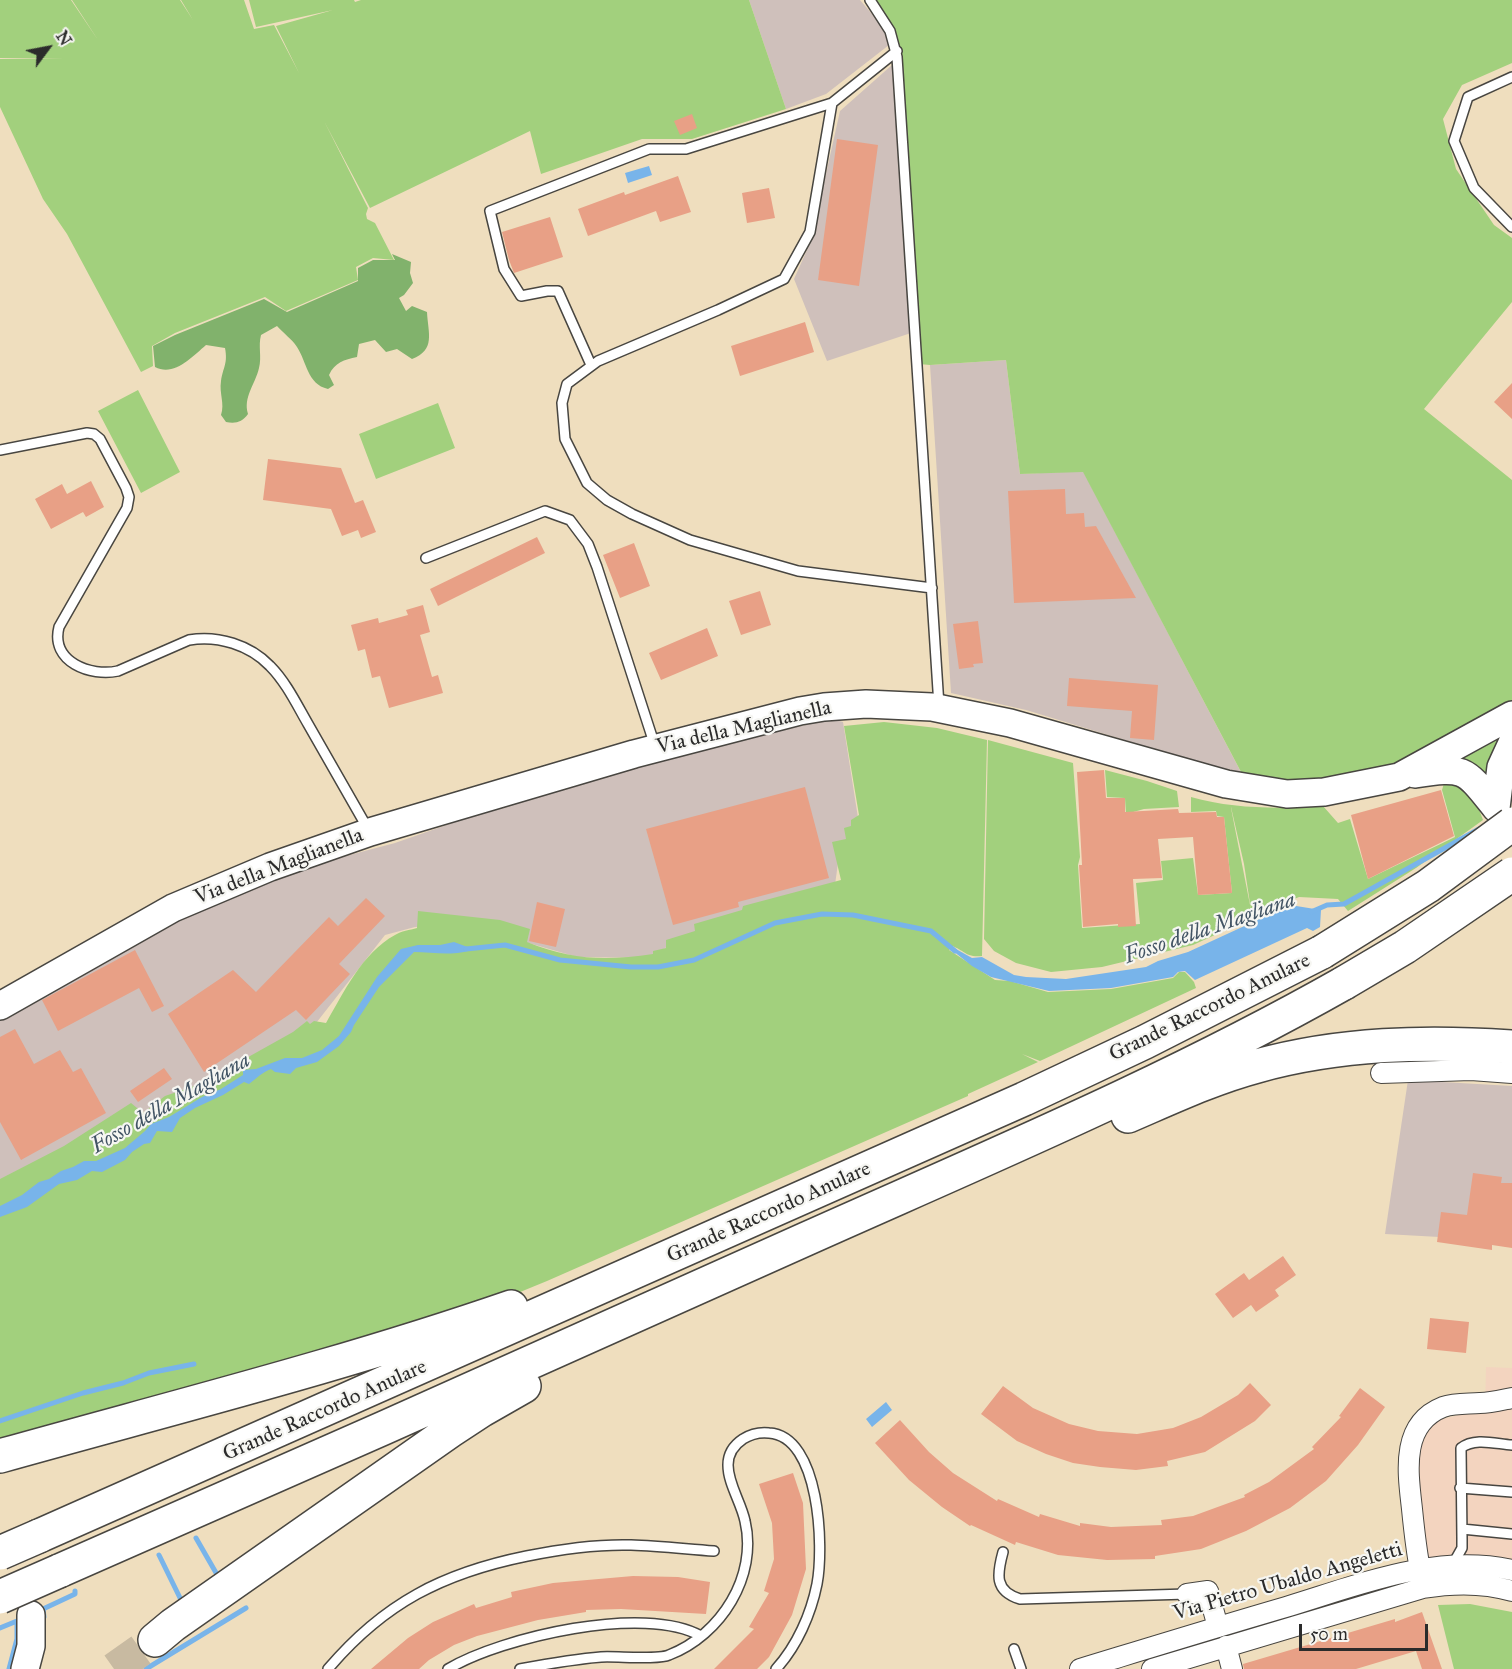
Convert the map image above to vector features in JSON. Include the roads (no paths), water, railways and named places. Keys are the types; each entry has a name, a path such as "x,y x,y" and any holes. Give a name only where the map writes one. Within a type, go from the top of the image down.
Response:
{"highway":[{"name":"Grande Raccordo Anulare","path":"0,1553 1035,1094 1215,1007 1322,952 1428,886 1504,816"},
{"name":"Grande Raccordo Anulare","path":"0,1597 271,1479 972,1166 1193,1061 1344,983 1405,947 1512,874"},
{"path":"972,1166 1096,1130 1208,1082 1256,1066 1292,1058 1341,1049 1400,1044 1433,1043 1512,1047"},
{"path":"0,1456 452,1328 532,1300 567,1292 601,1288"},
{"path":"154,1640 173,1624 482,1410 591,1351 641,1314"}],"main road":[{"name":"Via della Maglianella","path":"0,1006 173,908 270,867 370,832 656,748 778,716 824,707 907,704 939,708 1010,723 1183,772 1269,792 1307,794 1399,777 1512,715"},
{"path":"1504,816 1501,767 1512,742"},
{"path":"1399,777 1442,770 1461,772 1474,781 1504,816"},
{"path":"25,1669 31,1646 31,1615"}],"street":[{"path":"1381,1073 1471,1070 1512,1073"},
{"path":"1420,1569 1408,1464 1410,1446 1416,1432 1425,1419 1445,1407 1512,1398"},
{"name":"Via Pietro Ubaldo Angeletti","path":"1080,1669 1369,1582 1420,1569 1453,1564 1473,1564 1512,1570"},
{"name":"Via Pietro Ubaldo Angeletti","path":"1152,1669 1423,1588 1467,1584 1489,1585 1512,1591"},
{"path":"1187,1594 1208,1591 1218,1627"},
{"path":"1226,1646 1232,1669"}],"lane":[{"path":"870,0 884,20 897,51 939,708"},
{"path":"591,365 558,291 521,296 504,269 490,211 648,149 687,149 832,103 897,51"},
{"path":"1512,77 1468,97 1454,141 1474,188 1512,227"},
{"path":"832,103 810,232 784,279 591,365 567,384 562,404 565,439 587,483 607,500 690,540 798,571 932,588"},
{"path":"0,450 87,433 94,434 100,439 128,493 127,508 58,627 60,646 73,663 91,672 108,673 118,671 189,640 197,639 222,641 249,650 270,666 287,689 370,832"},
{"path":"426,558 545,511 570,520 588,544 597,567 656,748"},
{"path":"520,1669 600,1657 666,1657 701,1636 724,1614 735,1594 748,1555 745,1521 729,1473 730,1454 741,1440 750,1435 774,1433 784,1436 801,1455 808,1473 821,1540 817,1583 810,1609 794,1643 776,1669"},
{"path":"1453,1564 1462,1548 1461,1448 1466,1444 1477,1442 1512,1445"},
{"path":"1460,1488 1512,1492"},
{"path":"1462,1529 1512,1534"},
{"path":"328,1669 352,1643 399,1604 433,1585 471,1569 557,1549 596,1546 630,1545 714,1551"},
{"path":"1003,1552 998,1572 1000,1583 1008,1594 1020,1599 1187,1594"},
{"path":"448,1669 470,1657 514,1641 589,1627 628,1623 672,1625 688,1628 701,1636"},
{"path":"1014,1649 1021,1669"}],"water":[{"path":"649,166 652,175 628,183 625,173"},
{"path":"1290,905 1321,910 1320,927 1313,931 1307,928 1195,980 1185,971 1178,972 1173,977 1111,988 1049,991 991,977 972,966 948,947 972,958 982,957 1014,975 1066,979 1146,967 1188,952"},
{"path":"454,942 473,949 452,953 414,952 379,987 351,1032 339,1046 317,1062 296,1068 290,1074 275,1072 271,1069 249,1084 244,1082 180,1118 172,1132 157,1131 150,1143 132,1152 125,1160 102,1172 92,1171 77,1180 59,1184 27,1207 0,1217 0,1206 22,1195 39,1182 84,1161 96,1161 125,1148 151,1124 221,1089 243,1075 243,1070 256,1069 285,1058 302,1058 322,1050 339,1036 377,977 401,949"},
{"path":"886,1402 892,1410 872,1427 866,1419"}],"waterway":[{"name":"Fosso della Magliana","path":"1311,912 1327,905 1344,904 1479,829"},
{"name":"Fosso della Magliana","path":"466,949 505,945 560,960 631,967 658,967 694,960 775,923 822,914 853,915 931,931 955,951"},
{"path":"0,1421 149,1373 194,1364"},
{"path":"196,1538 219,1578"},
{"path":"159,1555 183,1604"},
{"path":"44,1617 43,1609 75,1594 75,1591"},
{"path":"146,1669 246,1608"},
{"path":"0,1628 17,1621 17,1639 9,1669"}],"tunnel":[{"path":"114,1669 155,1640"}]}
